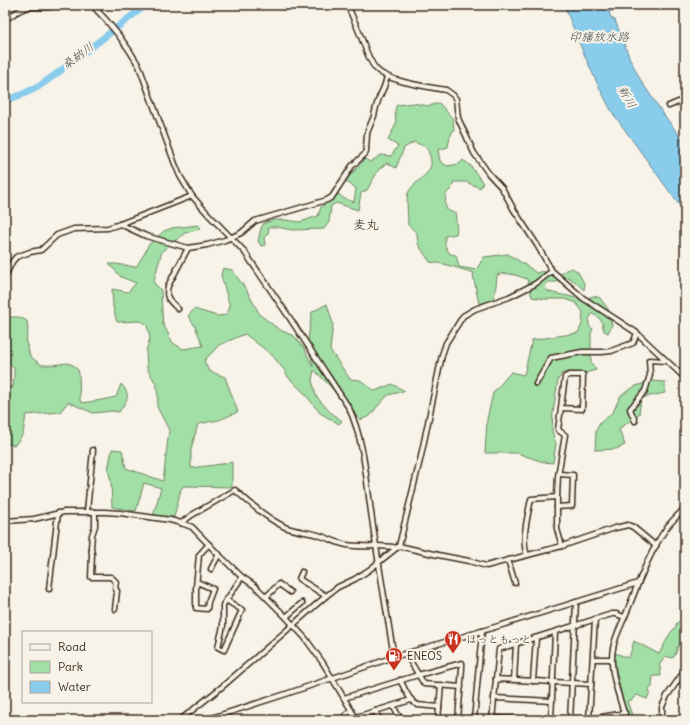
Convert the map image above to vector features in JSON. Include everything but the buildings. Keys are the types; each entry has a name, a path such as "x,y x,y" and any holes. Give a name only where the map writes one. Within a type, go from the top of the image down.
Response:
{"street":[{"path":"5,20 26,7 49,7 57,5"},
{"path":"92,5 122,39 139,66 175,164 180,176 192,196 244,250 349,408 354,418 361,444 378,562 394,657"},
{"path":"347,5 372,64 376,69 387,77 446,90 453,95 456,99 458,118 474,153 489,174 502,188 552,271 583,298 637,333 685,378"},
{"path":"120,224 146,236 188,248 231,238 241,233 255,221 327,200 332,197 352,166 365,154 367,133 387,77"},
{"path":"669,106 685,99"},
{"path":"5,277 16,257 41,250 57,235 74,229 108,228 192,196"},
{"path":"178,309 167,297 166,292 188,248"},
{"path":"180,720 223,686 326,596 338,587 369,570 398,547 421,456 439,366 446,343 463,316 467,313 509,297 535,284 552,271"},
{"path":"536,384 551,358 582,352 611,351 633,343 637,333"},
{"path":"635,421 630,409 645,392 650,375 649,360 666,361"},
{"path":"561,408 582,409 583,375 569,375 565,377 558,430 565,435 557,497 557,529 562,546"},
{"path":"87,511 93,450"},
{"path":"557,507 572,506 573,475 559,474"},
{"path":"181,522 235,490 273,521 286,527 319,535 349,545 398,547 469,561 486,566 562,546 628,525 633,527 656,546"},
{"path":"527,555 525,550 525,534 530,499 557,497"},
{"path":"626,720 612,659 613,647 638,583 656,546 669,525 685,508"},
{"path":"5,521 34,519 64,512 87,511 120,513 181,522 192,527 242,577 255,586 305,638 317,654 357,719 375,711 411,700"},
{"path":"95,512 91,547 91,577 111,577 116,582 115,588 117,591 115,609"},
{"path":"49,589 58,513"},
{"path":"197,582 213,590 207,609 196,608 197,582 199,555 209,544"},
{"path":"211,569 219,554"},
{"path":"508,560 515,583"},
{"path":"302,572 299,578 326,596"},
{"path":"226,600 242,610 224,650 218,647 223,626 223,605 226,600 242,577"},
{"path":"205,720 394,657 638,583"},
{"path":"266,597 279,584 290,592"},
{"path":"570,720 576,602"},
{"path":"286,617 302,603"},
{"path":"532,720 493,719 499,649 612,614 624,617"},
{"path":"595,619 590,719 625,713"},
{"path":"474,720 482,631"},
{"path":"551,720 555,632"},
{"path":"533,681 536,638"},
{"path":"514,680 516,644"},
{"path":"406,654 424,684 461,687"},
{"path":"593,659 612,659"},
{"path":"344,698 400,680 462,663 458,720"},
{"path":"662,720 662,707 667,696 685,670"},
{"path":"496,679 591,684"},
{"path":"400,680 411,700 415,704 439,707"},
{"path":"438,720 441,685"},
{"path":"494,698 552,701"},
{"path":"393,706 401,720"},
{"path":"341,720 351,710"},
{"path":"375,711 380,720"},
{"path":"5,715 13,720"}],"green space":[{"path":"413,103 429,106 439,103 453,119 454,129 450,137 448,147 438,150 440,161 447,166 459,164 463,160 470,165 483,183 480,188 466,182 454,182 451,189 446,194 445,204 447,210 456,214 457,230 456,234 445,236 445,246 450,254 456,255 459,267 476,270 484,257 508,254 536,273 543,271 556,278 566,270 572,268 578,272 585,285 584,290 568,277 557,282 549,282 545,285 546,290 579,300 594,296 600,298 608,309 612,325 608,333 604,331 602,322 599,318 592,314 589,319 589,326 593,329 591,333 591,362 596,370 585,373 562,373 558,380 553,413 552,431 556,444 553,463 543,462 517,453 485,453 487,419 493,393 511,372 524,375 532,340 578,333 582,324 583,312 576,303 565,299 544,299 532,297 527,279 508,274 497,275 493,300 479,304 473,275 474,273 444,264 430,262 418,244 417,233 408,225 407,209 408,193 426,174 431,166 431,161 426,147 414,142 404,148 396,168 387,163 379,169 367,190 361,193 358,210 336,203 331,206 329,222 324,229 292,230 269,227 268,234 264,237 265,245 261,246 258,241 261,228 264,223 274,220 300,222 318,216 321,207 339,194 343,198 354,202 356,188 345,181 365,159 370,162 381,155 391,156 398,146 388,140 396,124 395,109 397,105"},
{"path":"199,225 200,229 185,233 162,251 154,280 154,283 161,290 163,324 173,343 183,349 203,346 195,326 188,316 194,309 217,316 226,315 230,307 221,275 223,268 232,270 246,289 260,315 280,330 294,336 304,348 313,367 308,340 312,312 327,304 333,324 330,350 350,379 360,380 375,391 392,384 405,391 388,395 370,416 360,420 314,370 312,380 316,396 329,411 342,421 339,424 320,413 305,394 288,377 272,355 245,334 219,345 204,361 209,371 225,377 238,412 219,420 198,424 191,449 191,468 232,462 232,487 184,486 181,489 174,517 153,516 161,488 144,483 136,511 112,507 111,481 108,470 112,449 122,450 126,468 163,481 169,430 157,407 158,396 156,384 147,368 146,351 150,338 147,325 141,321 117,322 113,307 112,289 128,292 136,283 121,277 109,264 136,267 148,245 164,231 172,228"},
{"path":"9,317 19,317 27,321 28,330 26,342 30,356 36,361 42,365 67,363 73,365 78,370 80,400 82,403 116,397 121,384 126,392 127,398 119,412 112,411 93,413 68,402 60,412 26,415 23,434 15,445 5,444 5,390 13,387 14,376 14,368 5,362 5,325"},
{"path":"651,381 665,382 665,393 641,398 639,414 619,429 625,445 616,449 595,450 596,431 600,423 613,412 621,395 636,386"},
{"path":"685,616 685,637 683,640 685,644 679,645 674,657 672,658 665,656 659,666 661,676 653,676 652,687 649,690 650,692 647,699 637,695 632,700 627,701 632,715 636,720 628,720 614,660 615,653 629,658 634,641 659,654 671,632 676,627 676,624"}],"water":[{"name":"印旛放水路","path":"564,5 608,5 607,7 609,10 616,8 609,12 611,18 615,20 630,59 641,81 685,143 685,213 612,112 583,52"}],"waterway":[{"name":"桑納川","path":"5,100 21,95 38,87 146,5"}],"place":[{"name":"ほっともっと","path":"453,654"},
{"name":"ENEOS","path":"394,671"}],"district":[{"name":"麦丸","path":"366,224"}],"water label":[{"name":"新川","path":"627,97"}]}
